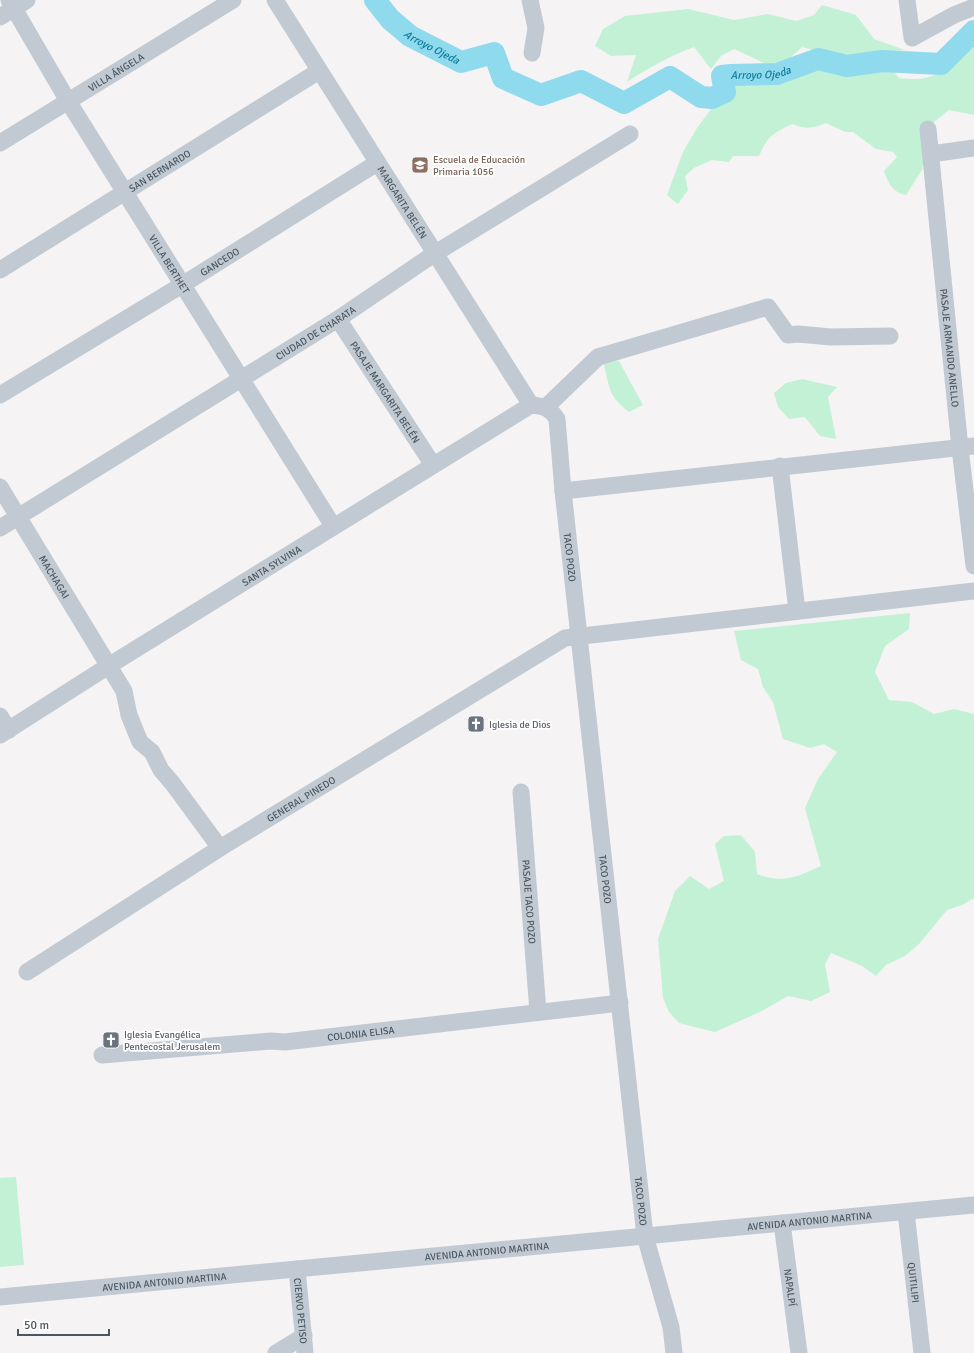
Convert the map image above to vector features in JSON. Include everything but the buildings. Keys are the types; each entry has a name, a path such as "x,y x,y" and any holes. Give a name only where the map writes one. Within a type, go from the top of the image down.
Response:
{"street":[{"name":"VILLA ÁNGELA","path":"0,143 232,0"},
{"name":"MARGARITA BELÉN","path":"275,0 434,254 538,406"},
{"path":"530,0 536,28 532,53"},
{"path":"907,0 912,38 954,15 974,7"},
{"name":"VILLA BERTHET","path":"12,6 68,101 333,526"},
{"name":"SAN BERNARDO","path":"0,270 126,193 319,71"},
{"name":"PASAJE ARMANDO ANELLO","path":"928,129 967,447 974,566"},
{"name":"CIUDAD DE CHARATA","path":"0,528 338,319 434,254 630,134"},
{"path":"930,154 974,148"},
{"name":"GANCEDO","path":"0,395 182,285 377,163"},
{"name":"SANTA SYLVINA","path":"3,727 110,665 432,465 538,406 598,357 768,308 788,335 798,334 831,337 890,336"},
{"name":"PASAJE MARGARITA BELÉN","path":"338,319 432,465"},
{"name":"TACO POZO","path":"538,406 552,411 557,419 563,491 645,1236 671,1327 674,1353"},
{"path":"563,491 780,466 967,447"},
{"path":"780,466 797,610"},
{"name":"MACHAGAI","path":"0,487 110,665 124,691 129,715 140,742 152,752 161,770 220,848"},
{"name":"GENERAL PINEDO","path":"27,972 220,848 565,638 797,610 974,591"},
{"name":"PASAJE TACO POZO","path":"521,792 538,1012"},
{"name":"COLONIA ELISA","path":"102,1055 271,1041 285,1042 620,1003"},
{"name":"AVENIDA ANTONIO MARTINA","path":"0,1296 974,1205"},
{"name":"QUITILIPI","path":"906,1212 922,1353"},
{"name":"NAPALPÍ","path":"782,1223 799,1353"},
{"name":"CIERVO PETISO","path":"297,1269 305,1353"},
{"path":"276,1353 304,1336"}],"green space":[{"path":"822,5 856,15 874,39 905,50 838,56 802,47 779,68 764,63 734,49 721,56 711,69 694,47 676,54 627,82 636,55 611,56 595,46 603,29 625,16 688,9 734,20 768,14 796,21 814,15"},
{"path":"974,37 974,115 949,110 929,126 922,170 906,195 894,190 887,180 884,171 897,157 893,152 876,149 853,132 845,132 826,123 809,128 792,124 771,136 759,156 733,156 729,162 712,160 694,168 685,176 688,190 678,204 667,195 683,152 697,128 717,101 730,93 734,79 742,78 771,84 816,65 849,70 898,66 895,73 899,78 925,78 935,75 951,64"},
{"path":"603,361 619,361 643,405 629,412 616,400 608,383"},
{"path":"802,379 837,387 828,397 836,439 820,436 805,417 789,419 778,407 774,393 786,383"},
{"path":"910,613 909,629 885,646 875,672 889,700 912,702 934,714 954,709 974,714 974,898 962,905 947,910 919,944 905,956 886,965 876,976 862,966 831,953 825,964 830,992 811,1001 788,996 762,1011 715,1032 679,1023 669,1012 663,998 658,939 675,891 690,876 709,889 724,881 715,844 724,836 741,835 755,852 757,874 766,877 775,879 790,878 821,866 805,808 818,779 837,752 824,744 810,748 783,739 773,702 763,687 758,669 741,660 734,631"},
{"path":"16,1177 24,1265 0,1267 0,1178"}],"waterway":[{"name":"Arroyo Ojeda","path":"375,0 390,19 410,36 461,62 494,53 503,78 541,95 581,81 624,103 670,77 701,97 712,98 725,92 722,76 777,74 818,59 847,66 882,61 941,64 974,31"}],"place":[{"name":"Escuela de Educación Primaria 1056","path":"420,165"},
{"name":"Iglesia de Dios","path":"476,724"},
{"name":"Iglesia Evangélica Pentecostal Jerusalem","path":"111,1040"}]}
